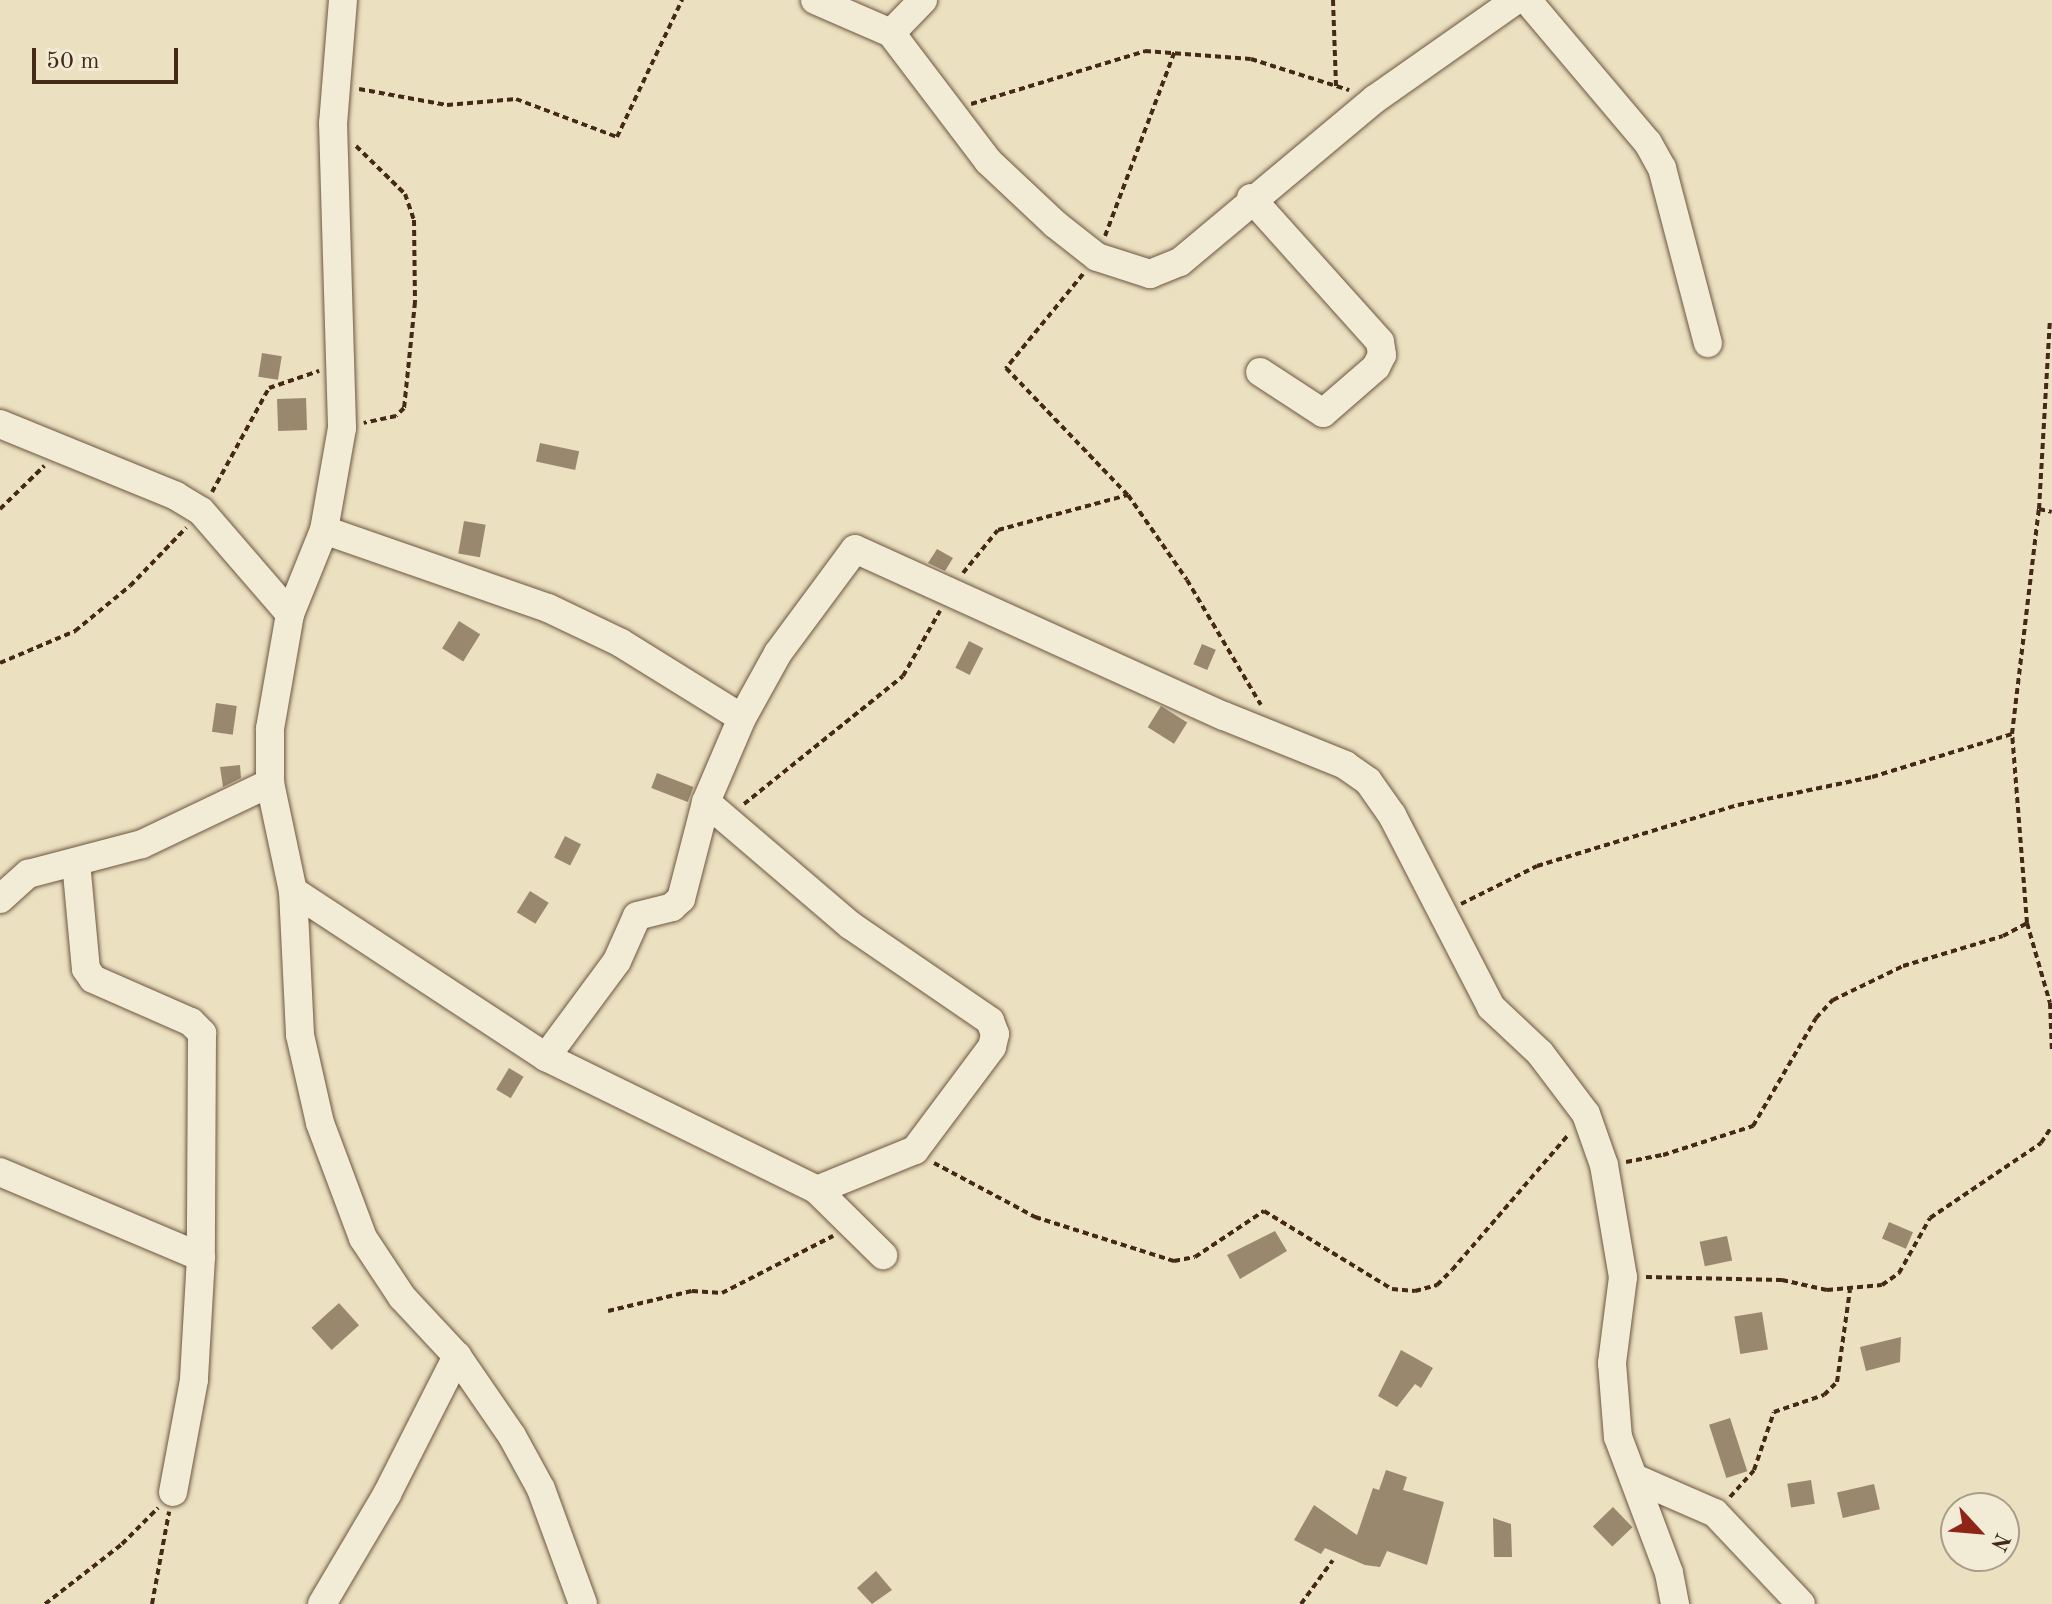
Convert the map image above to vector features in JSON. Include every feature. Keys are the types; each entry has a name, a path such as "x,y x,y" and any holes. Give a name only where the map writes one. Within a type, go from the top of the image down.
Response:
{"street":[{"path":"343,0 333,123 342,428 324,530 290,614 270,729 270,783 293,891 300,1035 320,1123 363,1238 402,1297 457,1356 541,1489 583,1604"},
{"path":"815,0 891,33 954,110 988,161 1097,257 1150,274 1180,262 1251,198 1375,99 1516,0"},
{"path":"891,33 923,0"},
{"path":"1527,0 1648,143 1662,168 1708,343"},
{"path":"1251,198 1380,342 1382,355 1376,367 1323,413 1260,372"},
{"path":"0,424 176,496 201,511 290,614"},
{"path":"324,530 548,608 621,643 742,718"},
{"path":"546,1057 617,961 637,916 672,907 681,899 715,811 742,718 778,653 855,549 1224,716 1345,765 1368,781 1417,858 1440,914 1491,1007 1540,1053 1586,1114 1604,1165 1623,1277 1612,1399 1618,1437 1637,1479 1675,1604"},
{"path":"0,899 28,874 142,844 270,783"},
{"path":"715,811 850,925 990,1021 995,1034 992,1047 915,1150 817,1190"},
{"path":"76,862 86,969 93,979 191,1022 202,1033 201,1257 194,1380 173,1492"},
{"path":"293,891 546,1057 817,1190 883,1255"},
{"path":"0,1172 201,1257"},
{"path":"322,1604 387,1494 457,1356"},
{"path":"1637,1479 1715,1513 1801,1604"}],"path":[{"path":"337,83 428,104 516,99 617,137 682,0"},
{"path":"1333,0 1336,86"},
{"path":"1175,51 1097,257 1006,368 1128,495 1282,737"},
{"path":"954,110 1130,53 1175,51 1251,59 1375,99"},
{"path":"333,123 405,194 414,220 415,302 402,414 342,428"},
{"path":"2050,319 2039,509 2012,734 2027,923 2050,1003 2052,1052"},
{"path":"0,663 75,631 130,586 201,511 269,388 341,363"},
{"path":"0,509 60,450"},
{"path":"715,811 903,676 949,590 998,530 1128,495"},
{"path":"2039,509 2052,512"},
{"path":"1440,914 1537,866 1738,805 1872,777 2012,734"},
{"path":"1604,1165 1663,1155 1753,1126 1816,1018 1833,1000 1903,966 2003,936 2027,923"},
{"path":"915,1150 971,1187 1035,1217 1174,1261 1195,1257 1264,1211 1392,1289 1415,1291 1437,1285 1452,1270 1586,1114"},
{"path":"1623,1277 1782,1280 1850,1289 1882,1285 1899,1273 1930,1218 2041,1143 2052,1126"},
{"path":"608,1311 692,1291 722,1293 852,1225"},
{"path":"1715,1513 1754,1470 1774,1412 1824,1395 1837,1382 1850,1289"},
{"path":"45,1604 122,1544 173,1492"},
{"path":"152,1604 173,1492"},
{"path":"1301,1604 1333,1560"}],"building":[{"path":"262,353 282,356 278,380 258,377"},
{"path":"306,398 307,430 278,431 277,399"},
{"path":"540,443 579,451 575,470 536,462"},
{"path":"464,521 486,525 480,557 458,553"},
{"path":"937,549 953,558 945,571 928,563"},
{"path":"459,621 480,634 463,661 442,648"},
{"path":"969,641 983,648 970,675 955,668"},
{"path":"1202,644 1216,650 1207,670 1193,664"},
{"path":"216,703 237,706 233,735 212,732"},
{"path":"1161,706 1187,722 1174,744 1148,727"},
{"path":"240,765 241,778 223,787 220,767"},
{"path":"657,773 693,787 688,802 651,788"},
{"path":"565,836 581,844 570,866 554,857"},
{"path":"530,891 549,903 535,924 517,912"},
{"path":"509,1068 524,1077 511,1098 496,1089"},
{"path":"1889,1222 1913,1232 1906,1249 1882,1239"},
{"path":"1275,1231 1287,1251 1240,1279 1227,1255"},
{"path":"1727,1236 1732,1260 1705,1266 1700,1242"},
{"path":"339,1303 359,1325 332,1350 312,1328"},
{"path":"1762,1312 1768,1350 1740,1354 1734,1316"},
{"path":"1901,1337 1900,1362 1866,1371 1860,1347"},
{"path":"1401,1350 1433,1368 1421,1388 1415,1384 1397,1407 1378,1396"},
{"path":"1730,1418 1747,1471 1726,1478 1709,1425"},
{"path":"1386,1470 1407,1477 1403,1490 1444,1502 1427,1565 1387,1551 1380,1567 1365,1565 1325,1548 1321,1554 1294,1540 1314,1505 1357,1535 1373,1488 1379,1490"},
{"path":"1811,1480 1815,1504 1791,1507 1787,1484"},
{"path":"1874,1484 1880,1509 1843,1518 1837,1493"},
{"path":"1613,1507 1632,1527 1612,1547 1593,1526"},
{"path":"1493,1518 1511,1524 1512,1557 1494,1557"},
{"path":"876,1571 892,1590 872,1604 857,1588"}]}
